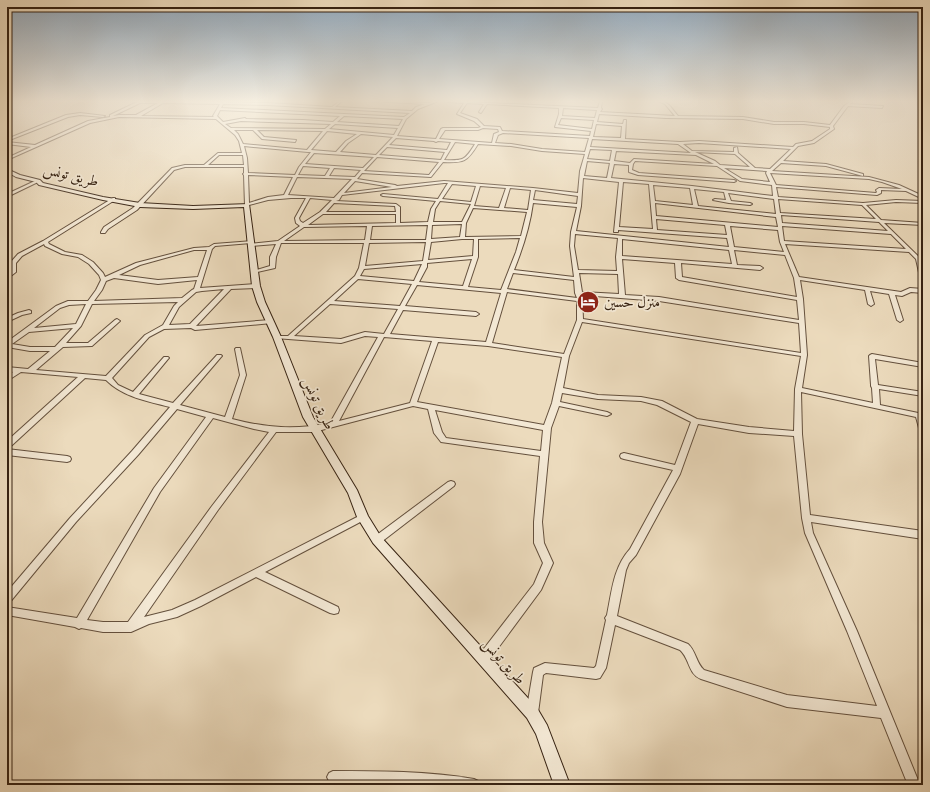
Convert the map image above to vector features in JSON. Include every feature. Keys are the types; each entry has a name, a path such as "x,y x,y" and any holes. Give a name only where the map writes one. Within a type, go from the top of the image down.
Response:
{"main road":[{"name":"طريق تونس","path":"7,170 18,176 38,181 42,184 139,205 177,207 224,207 247,205 256,286 305,411 314,429 353,493 363,517 377,540 532,713 542,730 562,785"}],"street":[{"path":"7,159 53,138"},
{"path":"238,138 243,145 247,205 255,201 285,197 309,197 396,205 398,224"},
{"path":"263,138 295,141"},
{"path":"287,149 299,138"},
{"path":"308,151 320,138"},
{"path":"337,153 353,138"},
{"path":"254,272 273,267 274,257 279,242 322,214 393,138"},
{"path":"411,138 493,144 542,150 614,150 696,154"},
{"path":"471,143 472,138"},
{"path":"493,144 495,138"},
{"path":"483,659 538,588 548,563 539,543 540,494 544,454 547,428 556,403 566,356 580,320 579,296 572,246 582,177 591,138 794,148"},
{"path":"769,171 781,162 799,144 816,141 820,138"},
{"path":"303,165 430,176 437,170 440,161 453,142"},
{"path":"7,143 35,146"},
{"path":"243,145 313,152 440,161 464,161 468,158 477,143"},
{"path":"680,143 690,151 711,160 741,180"},
{"path":"736,144 736,153"},
{"path":"386,146 448,150"},
{"path":"609,179 614,150"},
{"path":"690,151 736,153 754,169"},
{"path":"285,197 303,165 313,152"},
{"path":"653,175 654,152"},
{"path":"205,166 216,154 244,154"},
{"path":"585,160 631,164"},
{"path":"909,190 879,189 878,190 880,192 877,194 774,185 741,180 734,181 630,172 631,164 634,160 869,178 890,182 909,190 923,198"},
{"path":"675,162 676,186"},
{"path":"781,162 829,165 869,178"},
{"path":"696,164 698,178"},
{"path":"103,232 106,228 129,214 139,205 173,168 184,166 245,166"},
{"path":"326,177 333,167"},
{"path":"769,171 769,177 774,185 782,242 797,278 800,299 804,354 798,389 798,434 806,518 809,533 852,631 914,785"},
{"path":"245,174 354,179 403,188"},
{"path":"430,176 431,183"},
{"path":"582,177 692,187 776,198 863,204 896,201 923,202"},
{"path":"7,196 38,181"},
{"path":"621,181 617,228 622,296"},
{"path":"734,181 735,193"},
{"path":"342,194 403,188 431,183 450,183 533,189 580,195"},
{"path":"333,426 415,283 425,261 433,209 450,183"},
{"path":"651,184 655,231"},
{"path":"462,238 464,223 472,205 478,185"},
{"path":"501,209 508,187"},
{"path":"692,187 696,207"},
{"path":"375,204 389,189"},
{"path":"488,344 504,291 519,252 530,211 533,189"},
{"path":"726,192 729,202"},
{"path":"384,194 501,209 530,211"},
{"path":"309,197 297,218 298,222 303,226 464,223"},
{"path":"7,277 13,272 12,262 20,255 45,242 113,200"},
{"path":"715,200 750,204"},
{"path":"531,201 579,206"},
{"path":"653,202 696,207 851,231 890,233"},
{"path":"863,204 908,251 921,259 923,275"},
{"path":"322,214 398,213"},
{"path":"654,217 727,224 779,220 879,221 923,224"},
{"path":"290,337 357,277 362,268 370,224"},
{"path":"727,224 730,248 735,266"},
{"path":"617,228 728,237"},
{"path":"573,232 786,254"},
{"path":"30,371 58,347 78,326 90,302 100,290 104,280 138,264 194,249 210,248 214,245 368,240 428,241 462,238 522,237"},
{"path":"465,288 474,257 476,238"},
{"path":"45,242 52,248 64,253 80,256 91,263 101,274 104,280"},
{"path":"782,242 908,251"},
{"path":"197,290 210,248"},
{"path":"362,268 474,257"},
{"path":"619,257 760,268"},
{"path":"678,262 679,278 681,279 800,299"},
{"path":"511,271 577,279"},
{"path":"576,271 621,273"},
{"path":"113,276 158,282 201,278"},
{"path":"357,277 504,291 579,296 659,298 802,322"},
{"path":"797,278 902,294 910,290 923,291"},
{"path":"163,327 173,311 197,290 256,286"},
{"path":"193,326 193,324 230,287"},
{"path":"867,288 871,304"},
{"path":"891,292 900,320"},
{"path":"7,345 63,304 184,300"},
{"path":"330,302 476,314"},
{"path":"7,320 29,312"},
{"path":"7,314 20,314"},
{"path":"580,320 804,354"},
{"path":"7,345 30,349 90,346 117,321"},
{"path":"108,378 147,336 163,327 193,326 195,328 270,322"},
{"path":"28,330 78,326"},
{"path":"277,337 340,340 360,335 384,336 488,344 566,356"},
{"path":"413,404 436,340"},
{"path":"228,420 243,375 238,349"},
{"path":"7,599 73,520 119,471 219,356"},
{"path":"877,406 872,356 923,365"},
{"path":"134,395 166,358"},
{"path":"7,369 108,378 116,386 134,395 175,405 210,417 274,430 314,429 333,426 413,404 547,428"},
{"path":"7,379 20,370"},
{"path":"7,445 84,376"},
{"path":"874,386 923,394"},
{"path":"798,389 921,415 923,428"},
{"path":"559,390 598,397 641,399 659,403 695,421 749,430 798,434"},
{"path":"556,403 607,414"},
{"path":"431,408 438,433 444,440 544,454"},
{"path":"80,624 157,490 210,417"},
{"path":"532,713 538,672 541,669 545,668 596,674 601,668 621,570 626,560 633,552 678,468 695,421"},
{"path":"131,627 215,508 274,430"},
{"path":"7,452 67,459"},
{"path":"624,456 678,468"},
{"path":"377,540 451,484"},
{"path":"7,611 103,627 131,627 198,603 363,517"},
{"path":"806,518 923,535"},
{"path":"257,573 334,610"},
{"path":"610,618 684,647 691,654 695,668 701,674 787,701 885,713"},
{"path":"333,777 411,777 446,780 474,785"}],"place":[{"name":"منزل حسين","path":"588,302"}]}
